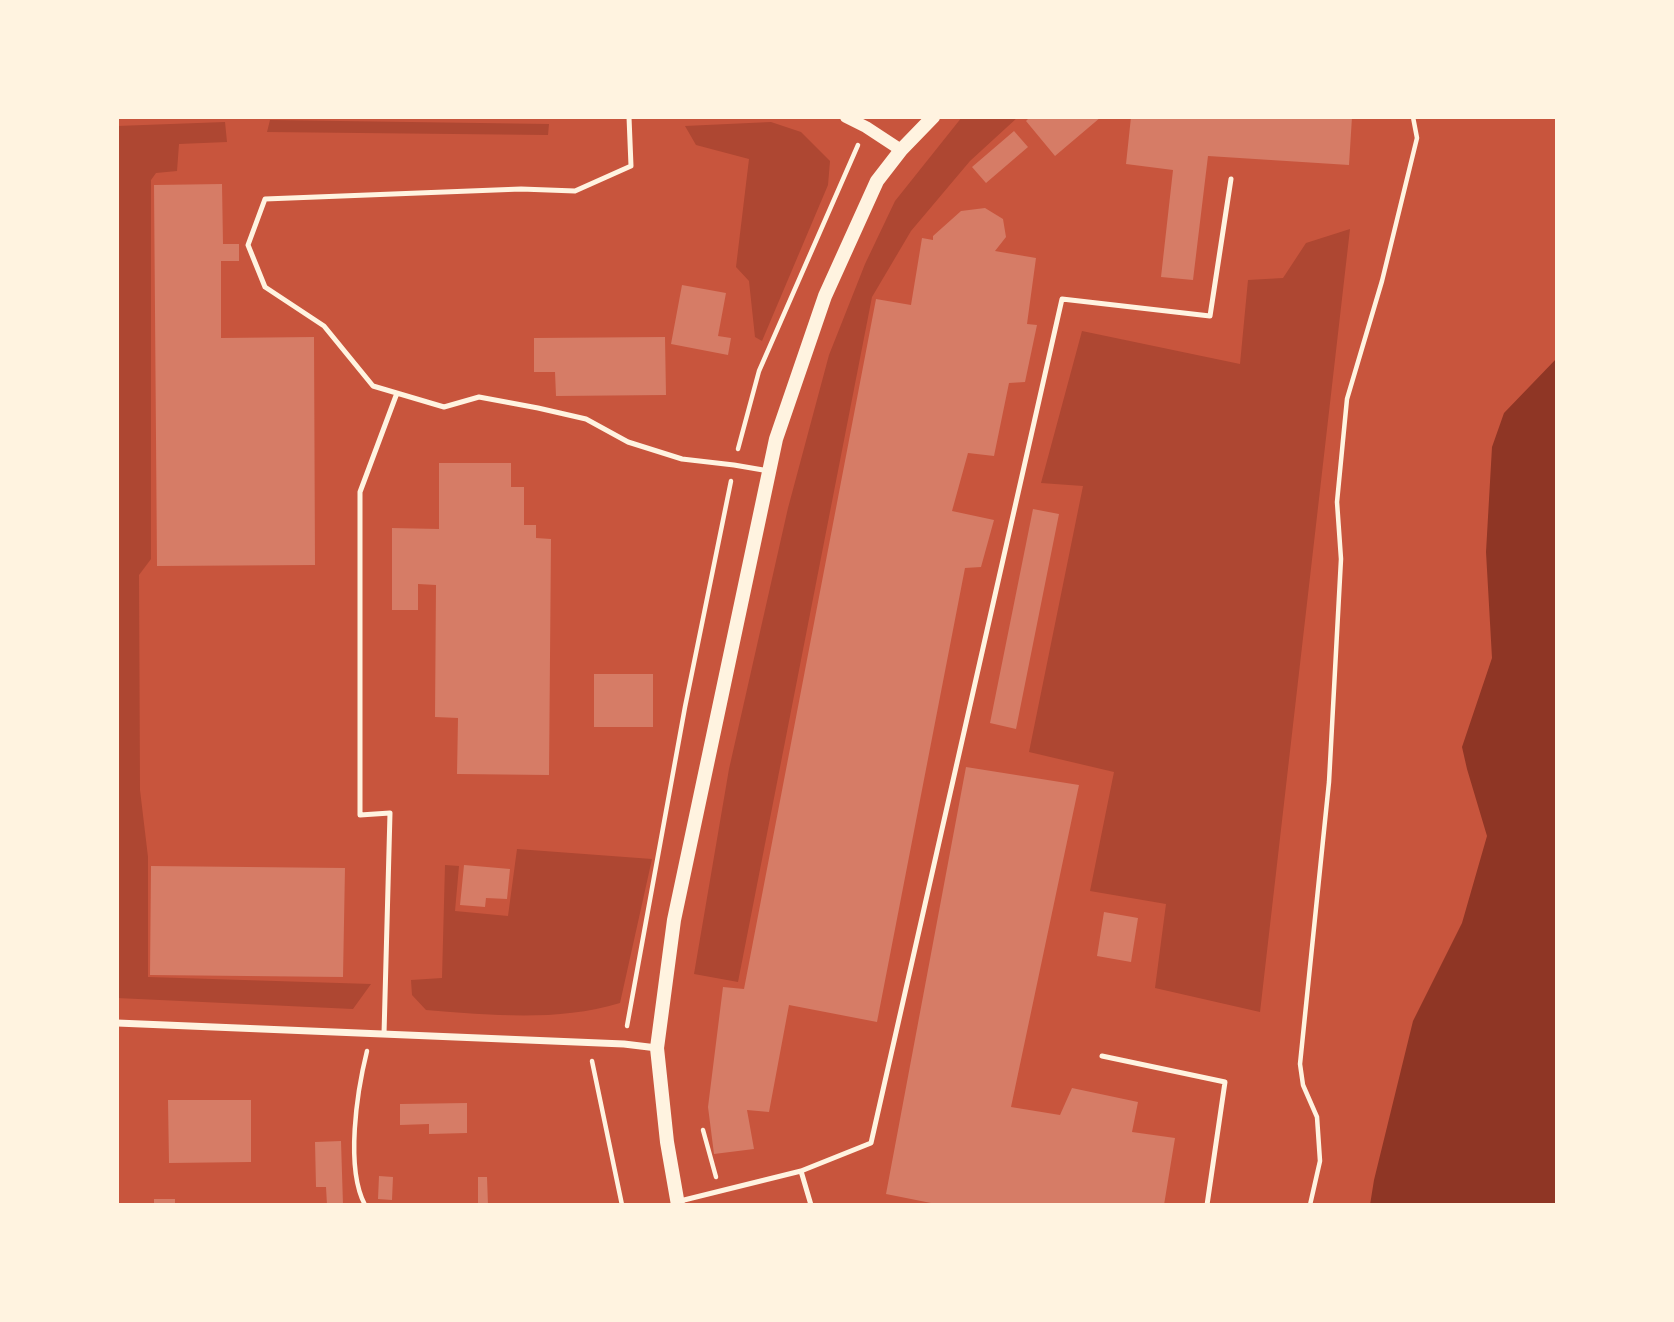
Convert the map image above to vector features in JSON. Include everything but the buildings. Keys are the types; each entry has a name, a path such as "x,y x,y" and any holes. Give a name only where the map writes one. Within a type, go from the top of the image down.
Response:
{"main road":[{"path":"677,1203 667,1142 657,1048 674,920 776,439 825,296 877,181 901,150 933,117"}],"street":[{"path":"846,117 901,150"},
{"path":"117,1023 657,1048"}],"lane":[{"path":"629,117 631,166 575,191 521,189 265,199 248,245 265,287 324,326 373,386 444,407 479,397 538,408 586,419 628,442 682,459 734,464 769,471"},
{"path":"677,1203 801,1171 871,1143 1062,299 1210,316 1231,179"},
{"path":"384,1034 390,813 360,815 359,492 397,393"},
{"path":"1102,1056 1225,1082 1207,1205"},
{"path":"801,1171 811,1205"}],"path":[{"path":"1310,1205 1320,1161 1317,1117 1303,1085 1300,1064 1329,782 1341,559 1338,489 1347,399 1382,281 1418,138 1413,117"},
{"path":"365,1205 355,1165 356,1124 360,1081 371,1034"},
{"path":"589,1043 622,1205"},
{"path":"704,1130 719,1191"}],"shaded area":[{"path":"962,117 1018,117 970,161 911,231 872,297 738,982 694,974 729,769 788,508 829,355 865,264 895,201"},
{"path":"270,120 549,124 548,135 267,132"},
{"path":"225,122 227,142 179,144 177,171 156,173 151,180 151,559 139,575 140,790 148,857 148,977 371,984 353,1009 117,998 117,126"},
{"path":"771,122 801,132 830,161 828,185 762,341 755,337 749,281 736,267 749,159 696,145 685,126"},
{"path":"1350,229 1260,1012 1155,988 1166,904 1090,891 1114,772 1029,752 1083,486 1041,483 1082,331 1240,364 1248,280 1283,278 1306,243"},
{"path":"1557,358 1557,1205 1370,1205 1413,1021 1462,923 1487,836 1462,747 1492,658 1486,552 1492,447 1504,413"},
{"path":"517,849 652,859 620,1003 572,1013 499,1015 426,1010 412,995 411,980 442,978 445,865 459,866 455,911 508,916"}]}
